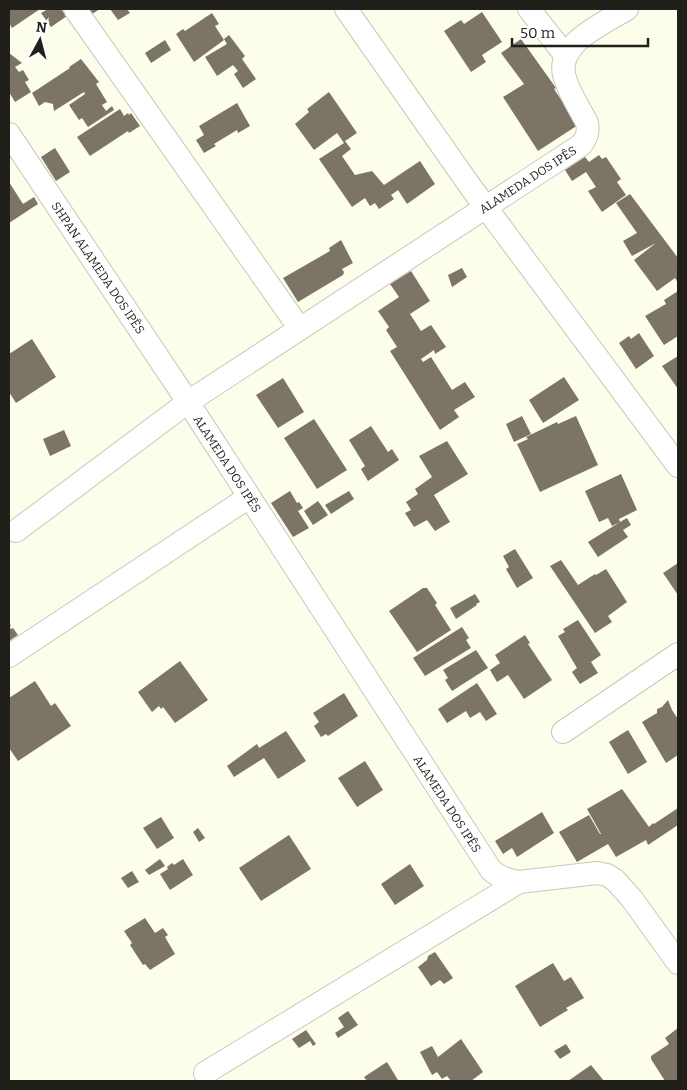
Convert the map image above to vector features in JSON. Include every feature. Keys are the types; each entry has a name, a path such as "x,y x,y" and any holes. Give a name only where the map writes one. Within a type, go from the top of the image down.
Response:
{"street":[{"path":"75,9 300,329"},
{"path":"346,9 486,207 678,466"},
{"path":"529,9 566,56 578,39 624,10"},
{"name":"ALAMEDA DOS IPÊS","path":"566,56 564,76 587,123 588,134 581,145 188,402 481,857 497,876 519,882 598,873 610,876 632,899 678,963"},
{"name":"SHPAN ALAMEDA DOS IPÊS","path":"9,134 188,402"},
{"path":"16,531 188,402"},
{"path":"9,656 249,497"},
{"path":"563,732 678,654"},
{"path":"205,1073 519,882"}],"building":[{"path":"9,9 40,9 12,28 9,23"},
{"path":"48,9 61,9 67,16 51,27 41,13"},
{"path":"89,9 100,9 92,14"},
{"path":"110,9 127,9 130,13 118,20"},
{"path":"482,12 502,42 482,55 486,62 471,72 444,31 461,20 464,24"},
{"path":"212,13 219,24 215,26 224,40 194,62 176,34 183,29 185,31"},
{"path":"229,35 245,56 242,59 256,79 243,88 234,74 238,71 233,65 217,76 205,57 227,44 224,39"},
{"path":"521,39 556,88 554,89 578,125 538,151 503,97 524,84 501,53"},
{"path":"165,40 171,50 151,63 145,53"},
{"path":"9,53 22,63 15,67 19,72 23,70 29,80 25,82 31,92 15,102 9,92"},
{"path":"81,59 99,82 96,84 107,102 102,105 106,111 112,106 114,110 88,127 82,118 79,120 69,105 85,94 84,92 54,111 53,104 45,102 39,106 32,93"},
{"path":"329,92 357,133 345,141 351,149 342,156 355,175 372,171 384,185 420,161 435,184 407,204 398,190 391,195 394,199 379,209 375,203 370,206 365,198 352,207 319,159 344,143 337,133 314,150 295,124 309,112 307,109"},
{"path":"237,103 250,126 238,133 237,130 214,144 216,146 204,153 196,140 204,135 199,126"},
{"path":"120,109 124,116 131,113 140,126 129,133 128,131 90,156 77,137"},
{"path":"55,148 70,172 56,181 41,157"},
{"path":"599,155 602,159 606,157 621,179 617,182 626,195 602,212 588,191 596,187 586,172 572,181 565,170 585,157 589,162"},
{"path":"9,182 23,204 34,197 38,204 9,223"},
{"path":"630,194 678,258 678,283 675,278 657,291 634,260 656,243 632,256 623,241 637,233 616,203"},
{"path":"341,240 353,263 342,269 343,275 298,302 283,278 330,251 329,248"},
{"path":"462,268 467,277 452,287 448,275"},
{"path":"411,271 430,301 410,314 421,331 431,325 446,347 435,354 434,350 421,359 423,362 431,357 452,390 465,382 475,397 454,410 459,417 440,430 390,351 397,347 386,330 389,327 378,311 399,297 390,284"},
{"path":"678,291 678,336 664,345 645,316 666,304 664,300"},
{"path":"639,333 654,356 636,369 619,343 629,336 631,339"},
{"path":"32,339 56,377 16,403 9,392 9,354"},
{"path":"678,356 678,389 662,366"},
{"path":"564,377 579,400 543,423 529,400"},
{"path":"283,378 304,412 278,428 256,395"},
{"path":"522,416 531,434 514,442 506,424"},
{"path":"576,416 598,465 540,492 517,444 528,439 526,437 557,422 558,424"},
{"path":"314,419 347,470 317,489 284,438"},
{"path":"371,426 388,452 392,449 399,460 368,481 361,469 365,466 349,440"},
{"path":"64,430 71,446 50,456 43,439"},
{"path":"447,441 468,474 434,495 450,522 435,531 427,520 414,527 405,513 411,510 406,502 418,494 415,489 432,477 419,456"},
{"path":"621,474 637,510 619,519 620,522 612,526 608,518 599,522 585,491"},
{"path":"290,491 297,503 299,502 303,508 298,511 309,528 293,537 271,503"},
{"path":"349,491 354,499 331,514 325,505"},
{"path":"318,501 328,515 313,525 304,511"},
{"path":"627,518 631,525 623,530 628,537 598,557 588,542"},
{"path":"515,549 533,578 517,588 506,569 509,567 503,556"},
{"path":"561,560 578,585 606,569 627,602 608,616 612,622 595,633 550,566"},
{"path":"678,563 678,595 663,573"},
{"path":"423,588 427,588 437,603 435,605 451,630 417,652 389,611"},
{"path":"475,594 480,602 456,619 450,608"},
{"path":"578,620 601,655 591,662 598,673 580,684 572,672 577,668 558,636 565,632 563,629"},
{"path":"9,627 13,628 18,635 9,641"},
{"path":"462,627 469,638 466,640 471,648 425,676 413,658"},
{"path":"525,635 530,643 528,644 552,680 524,699 508,675 497,682 490,670 500,663 495,655"},
{"path":"476,650 488,668 452,691 445,680 448,678 443,670"},
{"path":"180,661 208,700 175,723 163,707 161,709 159,706 152,712 138,692"},
{"path":"35,681 51,706 55,703 71,726 18,761 9,748 9,698"},
{"path":"477,683 497,714 486,721 480,712 470,718 466,711 447,723 438,709"},
{"path":"344,693 358,716 328,736 326,734 321,737 314,726 319,722 313,713"},
{"path":"668,700 678,719 678,755 666,763 642,722 657,713 657,709 662,707"},
{"path":"628,730 647,762 628,774 609,742"},
{"path":"286,731 306,761 278,779 264,758 234,777 227,766 257,744 259,748"},
{"path":"365,761 383,790 357,807 338,778"},
{"path":"622,789 649,827 678,808 678,825 648,845 646,840 616,857 608,844 577,862 559,832 589,815 601,834 587,809"},
{"path":"542,812 554,833 517,857 512,848 503,854 495,841"},
{"path":"161,817 174,838 157,849 143,828"},
{"path":"198,828 205,838 199,842 193,832"},
{"path":"289,835 311,869 261,901 239,868"},
{"path":"160,859 165,866 149,875 145,870"},
{"path":"183,859 193,875 170,890 160,874 168,869 167,867 172,863 174,865"},
{"path":"410,864 424,886 395,905 381,884"},
{"path":"132,871 139,882 128,888 121,878"},
{"path":"145,918 155,933 163,928 168,935 165,937 175,954 150,970 145,964 143,965 130,945 132,943 124,931"},
{"path":"435,952 453,978 444,984 440,980 431,986 418,967 427,960 428,956"},
{"path":"553,963 564,981 571,977 584,998 566,1008 568,1010 540,1027 515,986"},
{"path":"348,1011 358,1025 338,1038 335,1033 344,1027 338,1018"},
{"path":"678,1028 678,1081 665,1081 651,1056 669,1044 665,1038"},
{"path":"306,1030 316,1044 313,1046 310,1041 299,1048 292,1039"},
{"path":"461,1039 483,1072 471,1081 451,1081 447,1076 442,1079 437,1072 432,1075 420,1052 432,1046 438,1057"},
{"path":"566,1044 571,1052 560,1059 554,1051"},
{"path":"387,1062 398,1080 367,1081 364,1077"},
{"path":"591,1065 604,1081 568,1081"}]}
